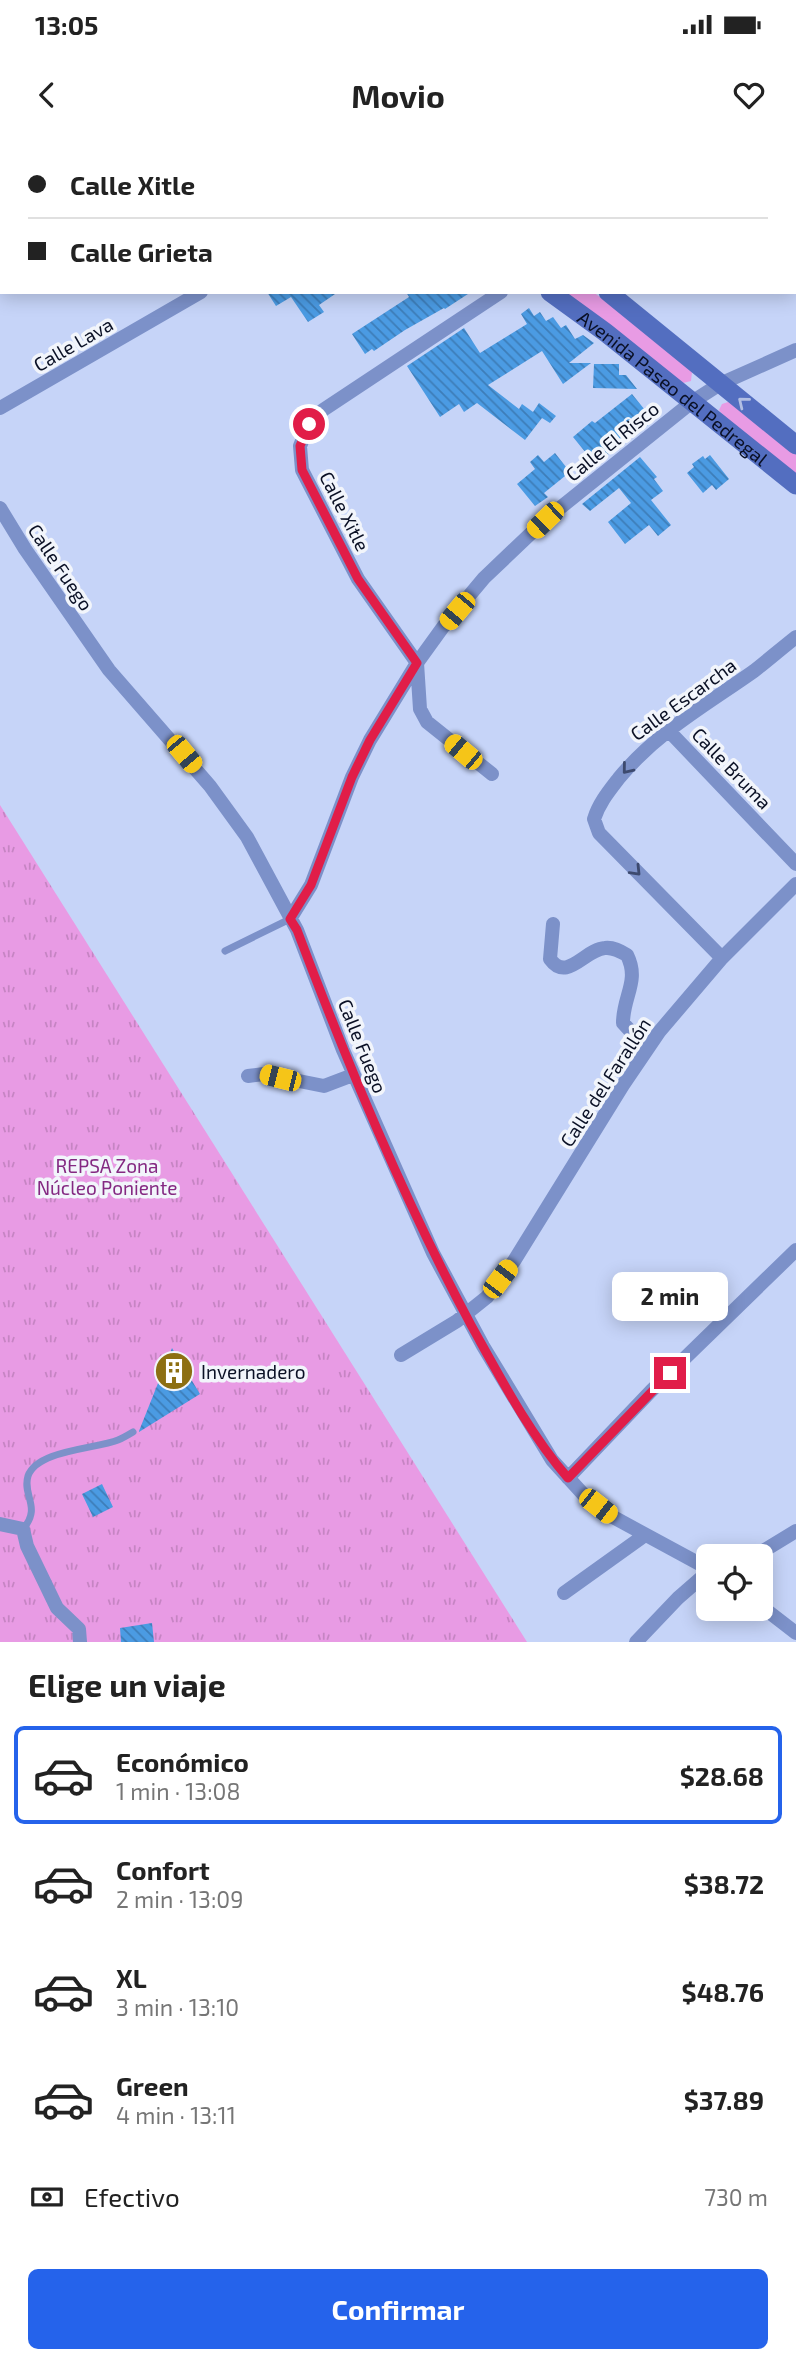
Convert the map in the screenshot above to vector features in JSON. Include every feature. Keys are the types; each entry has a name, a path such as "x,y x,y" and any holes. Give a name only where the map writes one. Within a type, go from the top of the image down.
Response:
{"main road":[{"name":"Avenida Paseo del Pedregal","path":"553,294 605,332 796,485"},
{"name":"Avenida Paseo del Pedregal","path":"610,294 796,445"}],"street":[{"name":"Calle Lava","path":"0,408 198,294"},
{"name":"Calle Xitle","path":"417,663 358,579 302,470 300,446 309,424 323,410 498,294"},
{"name":"Calle El Risco","path":"290,919 311,885 352,777 370,740 417,663 484,578 545,520 692,402 720,384 796,350"},
{"name":"Calle Fuego","path":"0,508 25,549 109,670 202,776 247,837 297,930 354,1075 433,1253 514,1400 552,1460 583,1494 613,1517 696,1563"},
{"name":"Calle Escarcha","path":"722,958 599,833 594,819 606,795 636,757 668,730 756,669 796,637"},
{"path":"417,663 420,709 427,722 492,774"},
{"name":"Calle Bruma","path":"668,730 796,864"},
{"name":"Calle del Farallón","path":"401,1355 466,1315 487,1297 514,1261 647,1049 722,958 796,884"},
{"path":"552,924 550,959 560,968 568,969 597,949 607,947 627,955 633,966 633,983 623,1007 623,1023 647,1049"},
{"path":"248,1076 264,1074 324,1086 354,1075"},
{"path":"568,1478 651,1391 796,1250"},
{"path":"0,1524 23,1529 27,1546 57,1608 79,1629 80,1642"},
{"path":"773,1545 796,1531"},
{"path":"564,1593 645,1535"},
{"path":"636,1642 696,1582"},
{"path":"773,1615 796,1633"}],"lane":[{"path":"225,951 290,919"},
{"path":"23,1529 32,1514 27,1482 36,1464 48,1458 119,1440 133,1432"}],"green space":[{"path":"568,294 596,294 622,313 692,372 691,381 683,383"},
{"path":"731,401 796,453 796,477 724,417 719,410 722,404"},
{"name":"REPSA Zona Núcleo Poniente","path":"0,805 527,1642 0,1642"}],"building":[{"path":"268,294 335,294 319,305 324,312 308,322 291,297 276,306"},
{"path":"407,294 468,294 365,354 352,334 409,297"},
{"path":"529,308 534,316 540,312 546,321 553,317 561,328 566,325 575,339 583,335 594,343 569,363 591,363 563,384 542,351 488,385 519,409 522,404 533,412 539,403 556,416 550,423 542,418 525,440 477,403 464,412 459,404 440,417 407,366 464,328 480,353 527,324 521,314"},
{"path":"594,364 619,364 619,375 626,375 637,389 593,388"},
{"path":"632,394 649,415 644,419 648,425 595,464 573,437"},
{"path":"555,453 570,472 544,493 548,497 535,506 517,484 535,469 530,462 538,455 544,462"},
{"path":"710,455 729,479 716,490 712,485 703,493 687,473 694,467 692,464 703,456 705,459"},
{"path":"640,457 657,477 654,479 663,491 651,500 671,525 658,536 649,525 625,544 608,522 631,503 619,488 590,511 582,504"},
{"name":"Invernadero","path":"172,1348 200,1394 139,1432 139,1431"},
{"path":"102,1484 113,1507 93,1517 82,1494"},
{"path":"152,1623 154,1642 121,1642 120,1628"}],"place":[{"name":"Invernadero","path":"174,1371"}],"route":[{"path":"309,424 300,446 302,470 358,579 417,663 370,740 334,820 311,885 290,919 297,930 343,1050 433,1253 514,1400 552,1460 568,1478 670,1373"}]}
